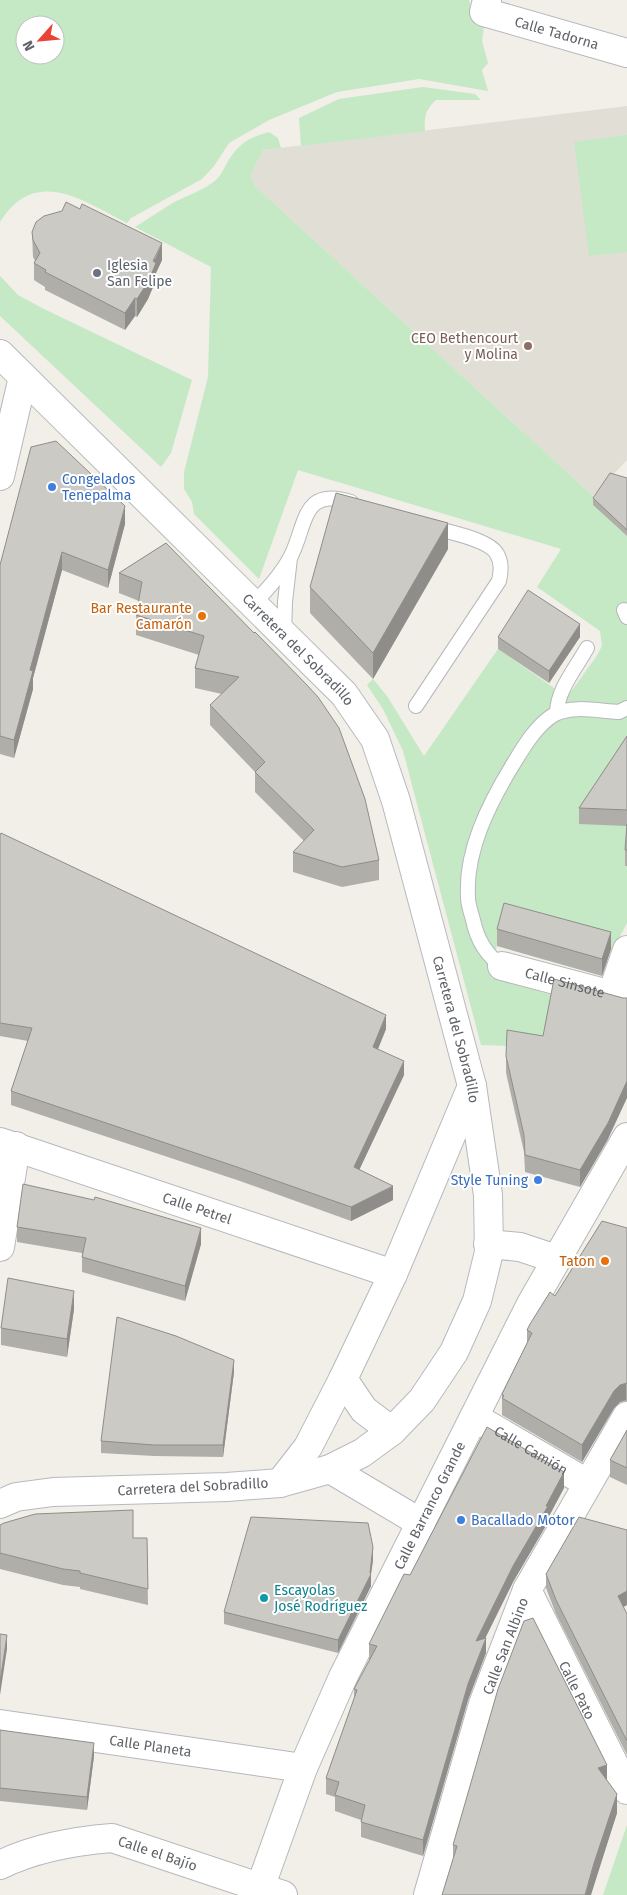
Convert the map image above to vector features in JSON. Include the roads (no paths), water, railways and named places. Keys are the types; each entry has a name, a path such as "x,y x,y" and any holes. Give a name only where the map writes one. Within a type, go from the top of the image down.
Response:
{"street":[{"name":"Calle Tadorna","path":"486,6 625,47"},
{"name":"Carretera del Sobradillo","path":"0,354 344,694 375,739 396,801 472,1086 488,1194 489,1252 477,1301 454,1352 422,1400 392,1431 362,1453 330,1469 280,1483 227,1487 53,1492 16,1497 0,1504"},
{"path":"0,476 23,377"},
{"path":"620,996 627,950"},
{"name":"Calle Sinsote","path":"502,966 620,996"},
{"path":"280,1483 308,1447 344,1379 393,1274 472,1086"},
{"name":"Calle Barranco Grande","path":"272,1891 303,1768 343,1677 499,1366 556,1259 627,1137"},
{"path":"0,1247 8,1144"},
{"name":"Calle Petrel","path":"8,1144 393,1274"},
{"path":"488,1244 520,1247 556,1259"},
{"path":"344,1379 364,1410 392,1431"},
{"name":"Calle San Albino","path":"428,1895 483,1704 527,1590 627,1416"},
{"name":"Calle Camión","path":"474,1417 587,1483"},
{"path":"330,1469 421,1523"},
{"name":"Calle Pato","path":"527,1590 627,1790"},
{"name":"Calle Planeta","path":"0,1724 303,1768"},
{"name":"Calle el Bajío","path":"0,1865 15,1857 84,1840 112,1838 272,1891"}],"lane":[{"path":"254,603 271,586 290,558 311,507 320,499 333,498 363,506"},
{"path":"416,706 499,581 502,567 496,553 486,544 420,523"},
{"path":"284,634 285,602 290,558"},
{"path":"557,714 560,694 587,648"},
{"path":"502,966 489,957 476,932 468,898 469,868 482,825 504,779 535,732 547,719 566,710 619,712 627,708"}],"place":[{"name":"Iglesia San Felipe","path":"97,273"},
{"name":"CEO Bethencourt y Molina","path":"528,346"},
{"name":"Congelados Tenepalma","path":"52,487"},
{"name":"Bar Restaurante Camarón","path":"202,616"},
{"name":"Style Tuning","path":"538,1180"},
{"name":"Taton","path":"605,1261"},
{"name":"Bacallado Motor","path":"461,1520"},
{"name":"Escayolas José Rodríguez","path":"264,1598"}]}
